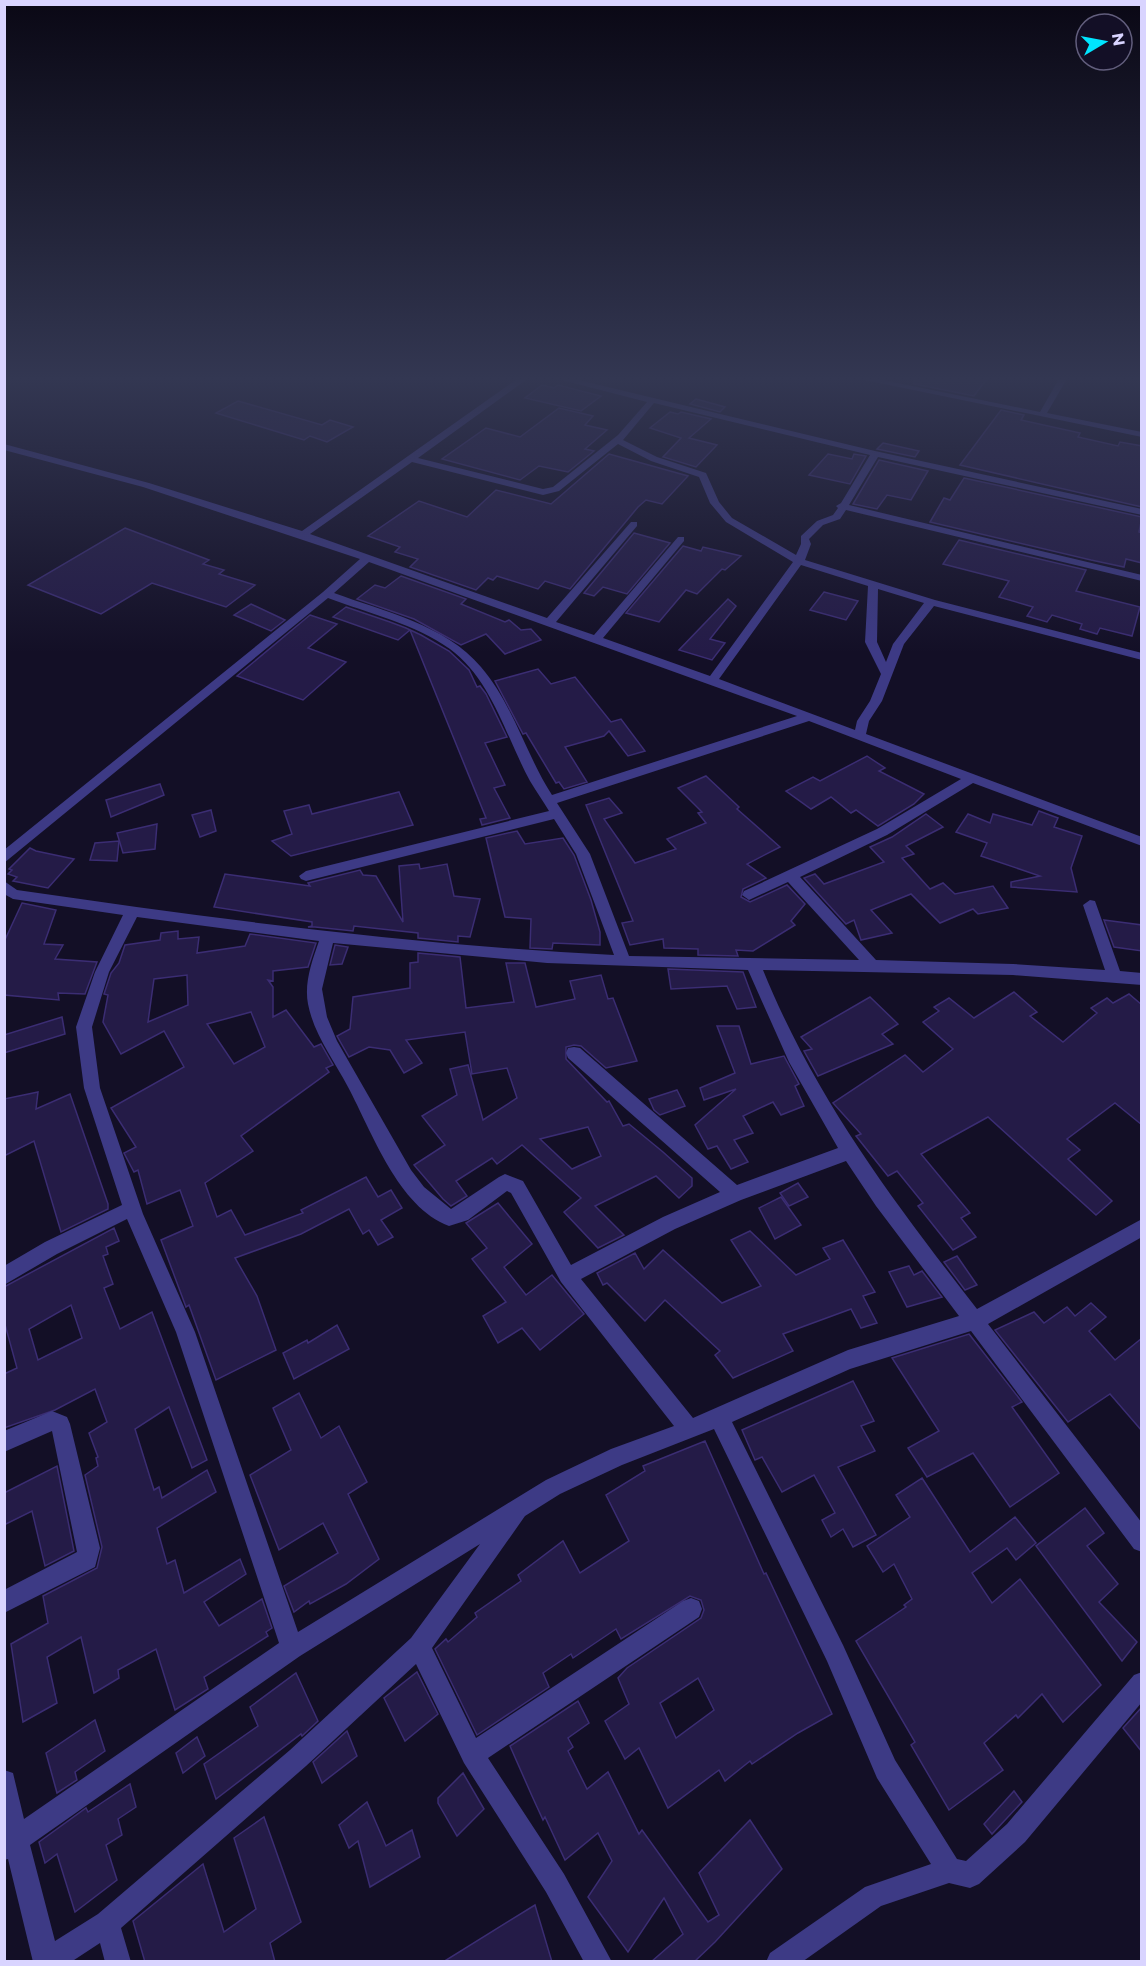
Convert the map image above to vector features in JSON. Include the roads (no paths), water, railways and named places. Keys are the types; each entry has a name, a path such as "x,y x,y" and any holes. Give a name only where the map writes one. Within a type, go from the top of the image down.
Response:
{"street":[{"path":"85,469 146,485 303,535 712,681 1142,842"},
{"path":"303,535 398,469"},
{"path":"451,469 543,492 556,489 581,469"},
{"path":"684,469 703,475 715,503 729,520 799,561 931,602 1142,657"},
{"path":"712,681 799,561 806,543 804,538 820,523 837,517 841,506 865,469"},
{"path":"943,469 1142,512"},
{"path":"841,506 1142,578"},
{"path":"549,623 634,524"},
{"path":"595,640 681,539"},
{"path":"4,858 327,594 366,559"},
{"path":"873,584 871,642 886,673"},
{"path":"327,594 414,626 454,647 483,678 505,715 536,780 583,855 624,961"},
{"path":"860,736 863,721 876,701 899,644 931,602"},
{"path":"549,801 808,717"},
{"path":"749,895 882,832 970,779"},
{"path":"306,876 557,814"},
{"path":"790,875 843,930 872,965"},
{"path":"4,886 13,894 132,912 328,935 440,951 624,961 872,965 1142,979"},
{"path":"1090,905 1114,976"},
{"path":"132,912 102,972 84,1027 92,1088 133,1208 185,1332 292,1648"},
{"path":"328,935 315,979 316,1005 329,1042 396,1165 439,1213 449,1218 462,1214 505,1182 517,1187 568,1276 690,1430"},
{"path":"753,964 771,1013 814,1098 849,1152 882,1200 1142,1541"},
{"path":"574,1053 735,1194"},
{"path":"568,1276 669,1223 735,1194 849,1152"},
{"path":"4,1276 51,1248 133,1208"},
{"path":"10,1845 292,1648 553,1488 618,1456 690,1430 848,1360 974,1321 1142,1227"},
{"path":"719,1417 835,1653 886,1769 949,1870"},
{"path":"4,1442 52,1421 60,1424 89,1548 87,1559 4,1602"},
{"path":"4,1782 10,1845 46,1961 107,1923 298,1758 419,1646 521,1507"},
{"path":"472,1755 691,1608"},
{"path":"419,1646 472,1755 555,1883 599,1962"},
{"path":"779,1962 874,1896 949,1870 970,1875 1016,1833 1142,1683"},
{"path":"107,1923 118,1962"}]}
